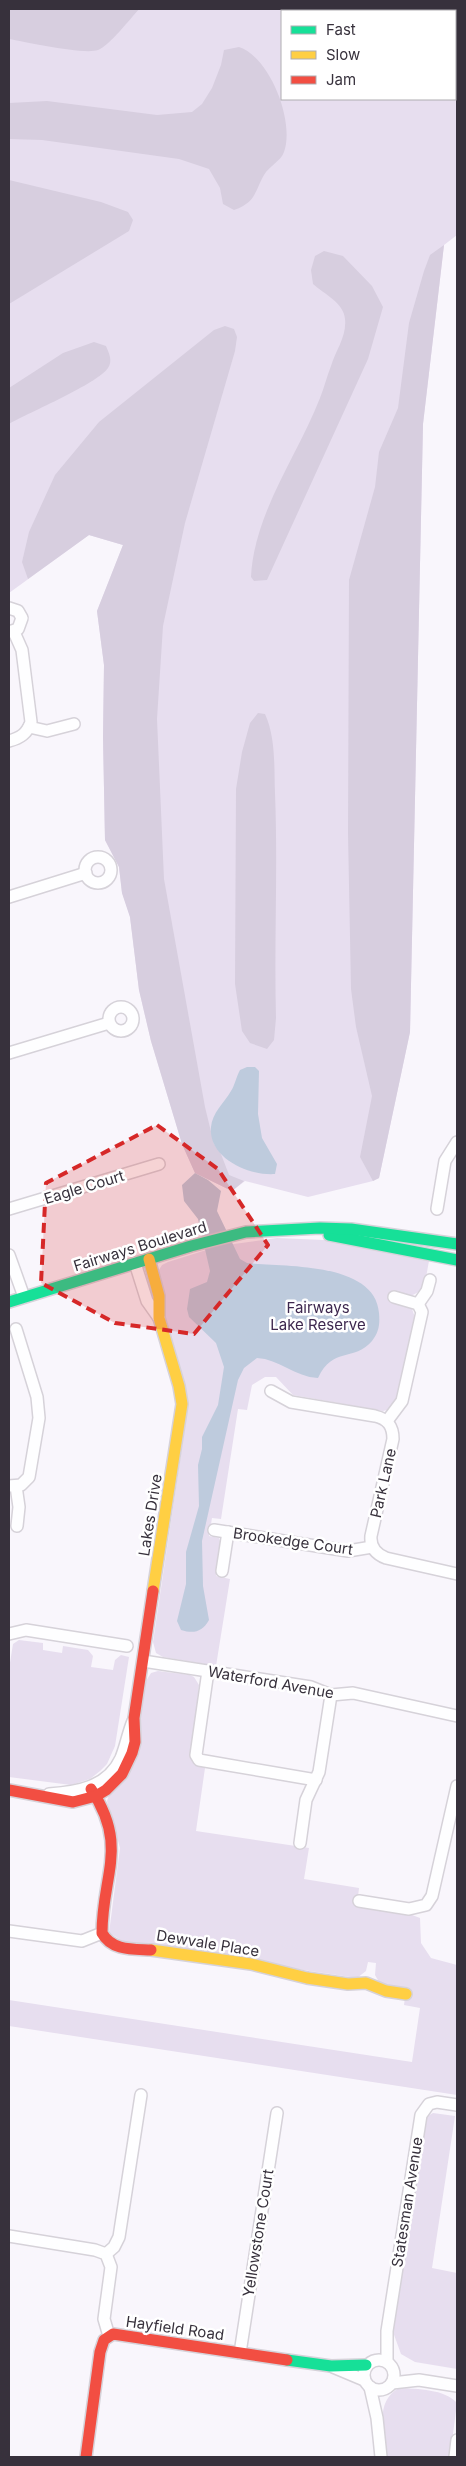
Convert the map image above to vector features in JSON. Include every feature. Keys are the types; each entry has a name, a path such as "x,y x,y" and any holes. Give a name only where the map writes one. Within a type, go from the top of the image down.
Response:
{"street":[{"path":"9,608 18,611 22,618 21,626 12,632 22,650 30,710 29,728 22,736 9,741"},
{"path":"29,728 52,731 74,724"},
{"path":"9,897 86,873"},
{"path":"9,1053 109,1022"},
{"path":"437,1209 445,1161 457,1142"},
{"name":"Eagle Court","path":"9,1210 159,1164"},
{"name":"Fairways Boulevard","path":"9,1300 191,1246 246,1232 282,1229 351,1228 457,1244"},
{"name":"Fairways Boulevard","path":"282,1229 328,1235 457,1260"},
{"path":"9,1255 24,1297"},
{"name":"Lakes Drive","path":"93,1793 117,1780 130,1760 136,1740 134,1718 182,1404 178,1380 159,1318 159,1296 149,1259"},
{"name":"Lakes Drive","path":"135,1263 147,1301 159,1318"},
{"path":"270,1391 291,1402 375,1416 387,1421 399,1407 404,1394 421,1317 418,1304 427,1291 430,1280"},
{"path":"394,1298 418,1304"},
{"path":"16,1329 37,1397 39,1418 30,1473 27,1480 13,1486 19,1507 17,1526"},
{"name":"Park Lane","path":"372,1547 372,1529 393,1432 387,1421"},
{"name":"Brookedge Court","path":"214,1530 348,1551 372,1547"},
{"path":"222,1572 228,1532"},
{"path":"372,1547 386,1558 457,1574"},
{"path":"9,1634 26,1630 127,1646"},
{"name":"Waterford Avenue","path":"143,1661 311,1687 332,1695 353,1693 457,1716"},
{"path":"208,1671 196,1755 199,1760 209,1764 316,1780"},
{"path":"300,1843 306,1800 316,1780 321,1763 332,1695"},
{"path":"359,1901 409,1909 426,1905 432,1896 457,1786"},
{"path":"9,1790 40,1794 73,1802 93,1793 108,1820 113,1855 102,1933 82,1941 9,1931"},
{"name":"Dewvale Place","path":"102,1933 110,1944 123,1949 156,1950 251,1964 307,1978 348,1984 366,1983 386,1991 406,1994"},
{"path":"106,2254 114,2247 119,2237 141,2095"},
{"name":"Statesman Avenue","path":"389,2364 387,2331 421,2115 429,2104 437,2102 457,2105"},
{"name":"Yellowstone Court","path":"240,2353 276,2114"},
{"path":"9,2236 95,2250 106,2254 111,2267 104,2319 109,2336"},
{"name":"Statesman Avenue","path":"369,2363 387,2331"},
{"name":"Hayfield Road","path":"86,2457 100,2352 104,2340 109,2336 124,2335 331,2366 369,2363"},
{"path":"381,2457 378,2418 367,2384 369,2363 389,2364 419,2380 457,2386"},
{"path":"378,2418 388,2386 394,2375 389,2364"},
{"name":"Hayfield Road","path":"331,2366 367,2384"},
{"path":"367,2384 380,2390 388,2386 419,2380"},
{"path":"455,2457 457,2440"}],"highlighted area":[{"path":"157,1125 218,1169 268,1245 194,1334 115,1323 41,1283 46,1183"}],"green space":[{"path":"9,9 457,9 457,235 444,245 423,424 410,1032 379,1178 373,1181 308,1197 245,1181 232,1191 195,1173 182,1144 151,1041 139,990 130,917 122,893 119,867 105,840 104,665 97,611 123,545 89,535 9,593"},
{"name":"Fairways Lake Reserve","path":"277,1238 324,1240 429,1261 422,1288 408,1296 407,1306 412,1309 416,1320 397,1401 391,1409 383,1411 293,1395 276,1377 265,1377 252,1385 247,1410 238,1409 221,1519 212,1518 209,1536 219,1538 221,1544 216,1576 230,1579 216,1666 163,1657 156,1653 153,1642 186,1420 157,1273 162,1265 168,1262 219,1246"},
{"path":"19,1640 43,1643 43,1650 62,1653 63,1646 88,1650 93,1656 91,1667 113,1670 115,1660 121,1655 129,1657 115,1746 107,1764 90,1779 71,1785 9,1777 9,1669 13,1644"},
{"path":"158,1671 190,1675 194,1677 199,1685 191,1755 193,1762 205,1768 196,1831 309,1848 304,1879 359,1888 357,1905 407,1913 420,1918 421,1943 431,1958 457,1965 457,2095 9,2026 9,2000 412,2062 420,2008 404,2005 406,1990 379,1982 375,1975 376,1963 368,1962 366,1971 357,1978 128,1944 109,1933 120,1848 107,1801 146,1681 151,1673"},
{"path":"433,2113 455,2116 432,2268 457,2273 457,2369 415,2362 401,2354 393,2332 426,2117"},
{"path":"399,2388 438,2392 452,2398 457,2403 450,2457 386,2457 382,2419 383,2410 391,2394"}],"shaded area":[{"path":"9,9 139,9 103,47 98,50 81,51 9,39"},
{"path":"239,47 250,53 261,63 270,77 283,108 286,139 284,152 278,161 266,172 254,196 247,204 234,210 223,204 220,188 209,169 179,159 42,140 9,139 9,103 47,101 157,115 192,112 202,104 212,88 221,65 224,50"},
{"path":"9,180 101,202 128,212 133,220 129,231 9,304"},
{"path":"444,245 423,424 410,1032 379,1178 373,1181 360,1157 372,1096 356,1027 351,989 348,833 349,580 375,487 379,452 398,408 409,323 430,255"},
{"path":"324,251 343,256 372,286 383,307 368,359 267,580 254,581 251,577 254,553 260,530 278,486 311,420 344,331 345,319 341,308 333,299 313,284 311,270 315,256"},
{"path":"225,326 234,329 237,337 235,351 185,523 163,626 157,719 164,879 205,1107 214,1144 221,1154 229,1175 244,1181 232,1191 195,1173 182,1144 151,1041 139,990 130,917 122,893 119,867 105,840 104,665 97,611 123,545 89,535 28,579 22,562 29,532 55,475 99,422 214,330"},
{"path":"94,342 106,346 110,357 108,368 101,375 77,390 9,424 9,388 63,353"},
{"path":"258,713 265,714 269,723 274,763 276,1018 274,1040 267,1049 250,1043 242,1031 235,984 236,789 242,752 250,723"}],"water":[{"path":"247,1067 255,1067 259,1071 258,1114 262,1138 277,1164 275,1174 254,1172 232,1163 216,1148 212,1138 211,1127 214,1117 232,1089 240,1070"},
{"path":"195,1173 208,1180 221,1191 217,1211 240,1259 247,1263 303,1267 345,1275 362,1284 374,1296 379,1313 379,1321 378,1331 372,1341 358,1351 330,1362 318,1378 302,1375 265,1359 257,1358 244,1368 238,1380 202,1541 203,1586 209,1620 197,1631 190,1632 181,1630 177,1621 186,1584 186,1552 199,1506 198,1465 202,1449 202,1437 218,1405 224,1367 216,1343 189,1317 187,1309 190,1289 207,1282 210,1271 198,1219 184,1201 182,1185"}],"traffic: fast":[{"path":"9,1302 191,1246 246,1232 320,1228 351,1229 457,1244"},
{"path":"329,1235 457,1260"},
{"path":"287,2360 331,2366 366,2365"}],"traffic: slow":[{"path":"149,1259 159,1296 159,1318 179,1386 182,1404 153,1591"},
{"path":"151,1950 251,1964 307,1978 348,1984 366,1983 386,1991 406,1994"}],"traffic: jam":[{"path":"9,1790 73,1802 96,1796 106,1790 122,1774 135,1742 134,1718 153,1591"},
{"path":"91,1789 109,1827 111,1844 111,1861 103,1912 102,1933 106,1939 117,1946 151,1950"},
{"path":"86,2457 100,2352 104,2340 113,2334 287,2360"}]}
